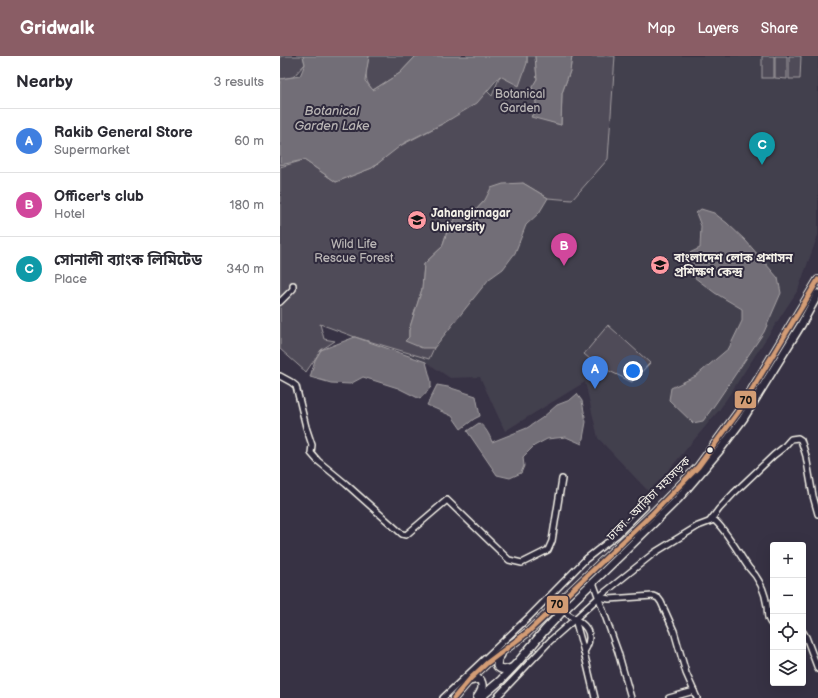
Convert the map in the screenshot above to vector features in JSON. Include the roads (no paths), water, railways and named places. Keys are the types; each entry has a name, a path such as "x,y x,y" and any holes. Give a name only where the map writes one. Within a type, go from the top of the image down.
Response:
{"highway":[{"name":"ঢাকা - আরিচা মহাসড়ক","path":"454,698 467,682 487,663 528,632 698,468 739,411 818,280"},
{"name":"ঢাকা - আরিচা মহাসড়ক","path":"480,698 514,667 563,611 678,499 719,451 743,419 801,325 818,294"},
{"path":"508,647 498,659 496,666 502,670 508,670 514,667"},
{"path":"467,682 478,679 481,680 482,689 477,698"}],"street":[{"path":"280,302 293,289 293,285"},
{"path":"280,376 296,386 312,445 311,453 402,534 406,535 447,500 509,560 522,563 548,550 552,541 562,479"},
{"path":"710,522 724,504 774,455 791,439 798,438 801,440 806,456 813,496 818,514"},
{"path":"443,698 529,617 586,559 618,534 645,507"},
{"path":"496,698 550,641 598,597 654,553 698,526 714,520 758,580 763,591 770,623"},
{"path":"593,582 618,652 631,698"},
{"path":"598,597 609,599 653,596 658,598 674,631 686,673 697,698"},
{"path":"563,611 585,626 589,639 584,652"},
{"path":"575,619 596,698"},
{"path":"806,637 818,669"},
{"path":"668,698 694,691"}],"water":[{"name":"Botanical Garden Lake","path":"303,56 369,56 365,81 373,90 400,73 416,56 527,56 527,63 519,86 500,76 477,103 444,123 404,143 372,168 336,182 304,160 280,165 280,79 300,76 305,64"},
{"path":"535,56 572,56 570,71 562,93 561,125 531,117 536,106 532,87 537,79"},
{"path":"523,183 548,198 539,213 526,225 515,253 503,269 489,279 434,348 422,348 405,341 409,337 409,330 422,289 424,264 442,247 449,226 458,216 475,211 485,200 491,188 503,184"},
{"path":"701,209 714,213 746,241 778,278 781,293 764,332 716,403 703,421 693,423 669,400 671,388 696,376 729,348 742,321 742,309 715,293 682,268 679,258 700,248 701,226 696,213"},
{"path":"355,337 426,362 431,387 420,399 398,388 363,377 350,384 331,383 310,377 315,360 321,350"},
{"path":"437,385 476,396 480,416 461,429 452,416 427,405"},
{"path":"577,394 582,401 586,422 582,444 566,437 547,439 534,446 523,457 524,466 521,473 510,478 497,475 467,431 479,423 487,431 492,442 527,428 557,405 570,400"}],"place":[{"name":"সোনালী ব্যাংক লিমিটেড","path":"762,165"},
{"name":"Jahangirnagar University","path":"417,220"},
{"name":"বাংলাদেশ লোক প্রশাসন প্রশিক্ষণ কেন্দ্র","path":"660,265"},
{"name":"Officer's club","path":"564,266"},
{"name":"Rakib General Store","path":"595,389"}],"park label":[{"name":"Botanical Garden","path":"520,101"},
{"name":"Wild Life Rescue Forest","path":"354,251"}]}
